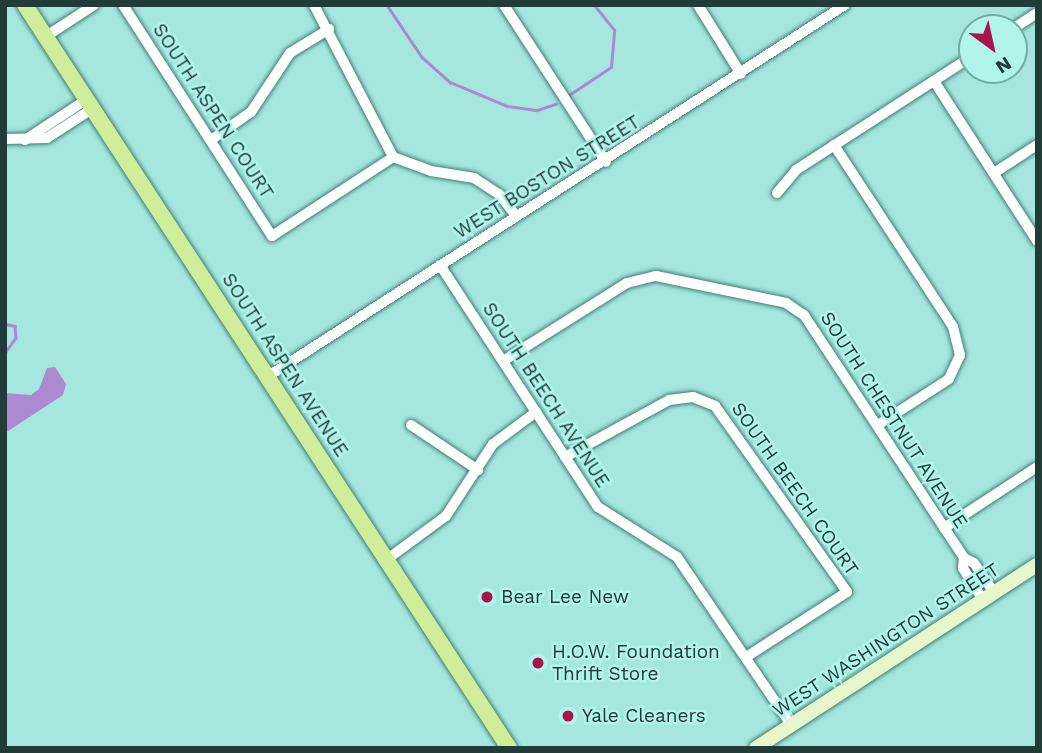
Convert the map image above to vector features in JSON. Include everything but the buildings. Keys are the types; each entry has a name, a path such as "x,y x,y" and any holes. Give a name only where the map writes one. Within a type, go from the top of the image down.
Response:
{"main road":[{"name":"SOUTH ASPEN AVENUE","path":"25,5 509,748"},
{"name":"WEST WASHINGTON STREET","path":"757,748 1037,565"}],"street":[{"path":"45,37 94,5"},
{"name":"SOUTH ASPEN COURT","path":"123,5 272,236 393,157"},
{"path":"314,5 329,29 393,157 431,171 474,178 499,194 516,216"},
{"path":"503,5 606,162"},
{"path":"698,5 741,74"},
{"name":"WEST BOSTON STREET","path":"267,377 516,216 606,162 839,7"},
{"path":"211,140 251,112 290,53 329,29"},
{"path":"777,193 796,170 958,65"},
{"path":"934,81 1037,241"},
{"path":"5,139 23,141 89,105"},
{"path":"834,145 953,327 960,355 948,379 878,425"},
{"path":"994,173 1037,145"},
{"name":"SOUTH BEECH AVENUE","path":"440,265 598,507 677,557 791,725"},
{"name":"SOUTH CHESTNUT AVENUE","path":"503,361 627,283 656,276 786,303 804,315 964,558 974,563 989,596"},
{"name":"SOUTH BEECH COURT","path":"565,457 669,400 693,397 715,406 847,593 746,657"},
{"path":"386,559 446,516 493,444 536,412"},
{"path":"411,425 478,470"},
{"path":"944,528 1037,467"}],"shaded area":[{"path":"55,367 66,384 63,395 5,433 5,393 31,395 39,389 47,368"}],"waterway":[{"path":"387,5 422,57 450,82 507,106 537,110 556,104"},
{"path":"569,95 611,67 614,30 594,5"},
{"path":"5,324 15,326 16,338 5,353"}],"place":[{"name":"Bear Lee New","path":"487,597"},
{"name":"H.O.W. Foundation Thrift Store","path":"538,663"},
{"name":"Yale Cleaners","path":"568,716"}]}
